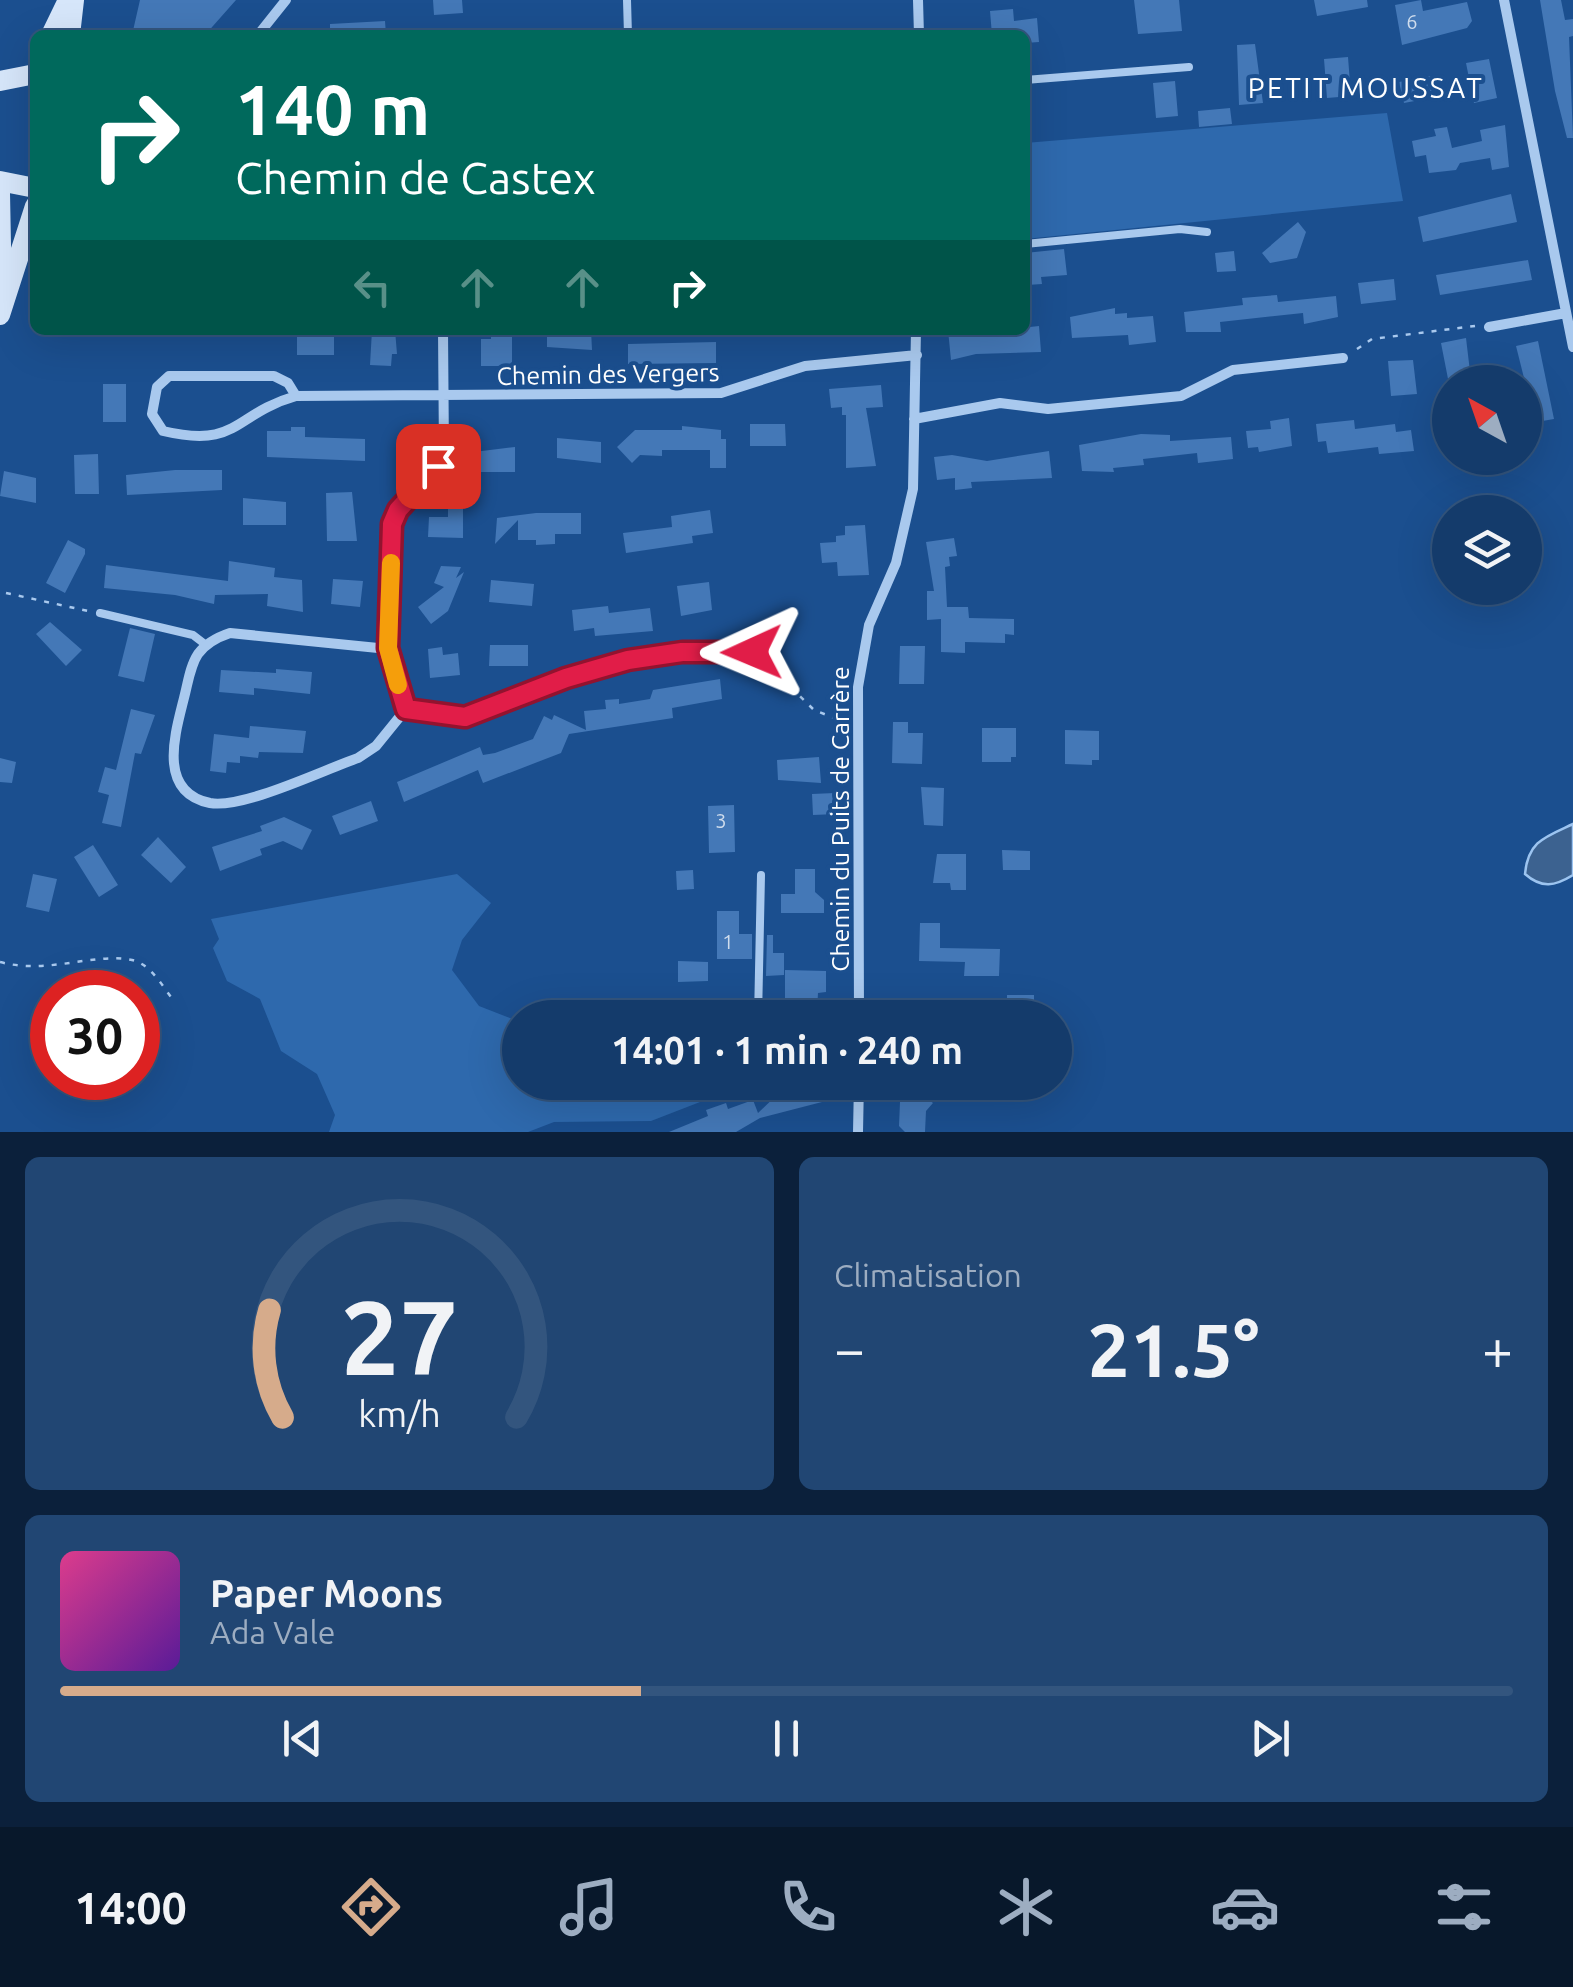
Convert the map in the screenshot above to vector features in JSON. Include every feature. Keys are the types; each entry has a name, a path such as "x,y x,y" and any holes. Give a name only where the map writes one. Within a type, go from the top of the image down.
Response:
{"main road":[{"path":"54,30 71,0"},
{"path":"70,30 71,0"},
{"path":"6,78 30,62"},
{"path":"0,181 30,187"},
{"path":"0,194 1,310"},
{"path":"1,310 30,221"}],"street":[{"path":"262,30 286,0"},
{"path":"918,0 919,30"},
{"path":"1504,0 1573,347"},
{"path":"1489,327 1566,312"},
{"path":"406,709 388,648 392,524 398,510 444,455 443,335"},
{"name":"Chemin du Puits de Carrère","path":"860,1000 858,686 865,640 907,521 916,335"},
{"name":"Chemin des Vergers","path":"296,396 288,383 274,376 170,376 156,387 152,414 162,431 219,436 232,432 260,408 296,396 443,398 721,393 804,366 916,355"},
{"path":"914,419 1000,403 1048,409 1181,396 1233,370 1343,358"},
{"path":"388,648 230,632 206,645 192,667 172,762 184,787 209,802 228,804 358,758 376,746 406,709"},
{"path":"406,709 465,717 566,678 628,660 682,652 752,652"},
{"path":"858,1132 859,1100"}],"lane":[{"path":"628,0 628,30"},
{"path":"1030,80 1189,67"},
{"path":"1030,244 1180,230 1207,232"},
{"path":"100,614 193,635 206,645"},
{"path":"758,1000 761,875"}],"path":[{"path":"1343,358 1372,339 1468,326 1489,327"},
{"path":"6,592 100,614"},
{"path":"752,652 814,710 858,726"},
{"path":"0,962 38,968 132,960 152,973 172,997"}],"shaded area":[{"path":"1387,113 1403,201 1030,238 1030,143"},
{"path":"1573,824 1573,875 1549,884 1525,874 1534,847"},
{"path":"457,874 491,903 462,940 452,970 479,1006 502,1015 502,1100 705,1100 651,1121 554,1122 528,1132 329,1132 335,1115 317,1074 281,1051 260,999 227,981 213,948 219,939 211,919"}],"building":[{"path":"140,0 236,0 209,30 133,30"},
{"path":"433,0 462,0 463,13 434,15"},
{"path":"1134,0 1179,0 1182,31 1138,34"},
{"path":"1314,0 1367,0 1368,7 1317,16"},
{"path":"1421,0 1423,11 1467,2 1472,21 1467,28 1402,45 1395,5"},
{"path":"1540,0 1561,0 1565,20 1573,19 1573,36 1569,37 1573,138 1567,138 1555,91"},
{"path":"1013,9 1014,21 1037,18 1039,42 1030,43 1030,30 992,30 990,11"},
{"path":"385,21 386,30 330,30 330,24"},
{"path":"1255,44 1263,103 1239,105 1237,45"},
{"path":"1348,57 1351,96 1327,98 1324,59"},
{"path":"1489,59 1497,98 1474,103 1466,63"},
{"path":"1437,75 1441,96 1404,103 1399,82"},
{"path":"1175,81 1178,116 1156,118 1153,83"},
{"path":"1230,108 1232,124 1199,127 1198,111"},
{"path":"1505,125 1509,167 1492,170 1490,158 1460,163 1456,170 1429,173 1426,155 1415,157 1412,141 1436,136 1434,129 1447,127 1452,148 1482,141 1480,130"},
{"path":"1511,194 1517,222 1423,242 1418,217"},
{"path":"1298,222 1306,232 1297,258 1270,263 1262,253"},
{"path":"1064,249 1067,275 1041,277 1042,284 1030,285 1030,252"},
{"path":"1234,251 1236,271 1217,272 1215,253"},
{"path":"1528,260 1532,280 1440,295 1436,275"},
{"path":"1394,279 1396,300 1361,304 1358,283"},
{"path":"1277,295 1278,302 1336,296 1338,317 1304,324 1303,313 1220,322 1221,332 1186,332 1184,312 1243,305 1242,298"},
{"path":"1115,308 1115,314 1127,313 1127,318 1153,316 1156,342 1129,345 1128,335 1072,338 1070,317"},
{"path":"1039,326 1041,352 976,354 951,360 948,335 1030,335 1030,327"},
{"path":"297,335 334,335 334,355 297,355"},
{"path":"372,335 395,335 397,354 392,354 391,366 370,365"},
{"path":"491,335 512,335 512,366 481,366 481,339 491,339"},
{"path":"547,335 591,335 592,350 547,347"},
{"path":"1466,338 1469,365 1445,365 1441,343"},
{"path":"1538,341 1554,419 1542,421 1542,365 1521,365 1516,346"},
{"path":"716,342 716,363 628,364 628,344"},
{"path":"1413,360 1417,394 1391,396 1388,361"},
{"path":"103,384 126,384 126,422 103,422"},
{"path":"881,385 883,407 866,408 876,466 846,468 846,415 842,415 842,407 831,408 829,389"},
{"path":"1289,418 1292,446 1259,452 1258,447 1248,448 1246,431 1271,429 1270,421"},
{"path":"1354,420 1355,429 1395,424 1396,432 1411,430 1414,451 1379,454 1378,447 1328,453 1326,441 1318,442 1316,424"},
{"path":"750,424 785,424 786,446 750,446"},
{"path":"682,426 721,430 721,439 726,439 726,468 710,468 710,450 662,450 662,456 640,455 632,463 617,447 635,430 682,430"},
{"path":"291,427 305,427 305,437 365,439 365,461 267,457 267,431 291,431"},
{"path":"1141,434 1170,435 1170,441 1231,437 1233,459 1198,463 1197,453 1143,459 1144,465 1113,468 1114,472 1082,471 1079,445"},
{"path":"557,438 601,442 601,463 557,458"},
{"path":"515,447 515,472 474,472 474,452"},
{"path":"1049,451 1052,478 971,482 972,488 955,490 955,478 937,480 934,457 952,455 987,461"},
{"path":"98,454 99,494 75,494 74,455"},
{"path":"222,470 222,490 127,495 126,475"},
{"path":"4,471 36,478 36,503 0,496"},
{"path":"352,492 357,541 327,541 326,493"},
{"path":"243,498 286,502 286,525 243,525"},
{"path":"448,505 463,505 463,538 428,537 429,517 448,517"},
{"path":"710,510 713,533 692,536 693,543 626,553 623,533 672,527 671,516"},
{"path":"581,513 581,534 555,534 555,544 536,545 536,540 518,540 518,520 495,544 497,518"},
{"path":"865,525 869,575 838,576 837,562 822,563 820,543 836,542 836,536 845,535 845,526"},
{"path":"954,538 957,556 949,557 950,566 945,567 947,607 968,607 969,618 1014,619 1014,635 1005,634 1005,643 965,642 965,653 941,652 941,619 927,620 927,591 934,591 926,542"},
{"path":"68,540 85,549 85,554 65,593 46,583"},
{"path":"229,561 275,568 274,577 302,580 303,612 267,606 268,594 215,595 214,604 175,595 104,588 106,565 228,581"},
{"path":"441,566 461,567 456,578 464,572 448,611 431,624 418,607 444,587 434,583"},
{"path":"333,579 363,581 360,607 331,604"},
{"path":"491,580 534,584 532,606 489,602"},
{"path":"709,582 712,610 681,616 677,586"},
{"path":"608,606 609,613 650,608 653,631 595,636 594,628 574,631 572,610"},
{"path":"50,622 82,650 66,666 36,634"},
{"path":"130,628 155,634 144,682 118,676"},
{"path":"490,645 528,645 528,666 489,666"},
{"path":"900,646 925,646 924,684 899,684"},
{"path":"442,647 443,655 458,653 460,675 430,678 428,649"},
{"path":"276,669 312,672 310,694 254,688 254,695 219,692 221,670 276,673"},
{"path":"720,679 722,699 672,708 673,718 569,734 561,753 483,783 478,770 404,802 397,782 480,747 483,755 533,739 544,716 552,720 554,715 586,730 584,711 606,709 605,700 619,699 619,704 650,699 653,690"},
{"path":"131,709 155,715 141,754 135,753 121,827 102,823 109,795 98,792 105,767 116,770"},
{"path":"893,722 908,722 908,733 923,733 922,764 892,763"},
{"path":"250,726 306,731 303,753 259,752 258,758 240,756 240,763 227,762 226,773 210,771 214,734 249,738"},
{"path":"982,728 1016,728 1016,757 1011,757 1011,762 982,762"},
{"path":"1065,730 1099,731 1099,760 1092,760 1092,765 1065,764"},
{"path":"819,757 821,783 778,780 777,760"},
{"path":"0,758 16,762 12,783 0,782"},
{"path":"921,787 944,788 943,826 924,825"},
{"path":"835,793 837,814 813,815 812,794"},
{"path":"371,801 378,821 340,835 332,816"},
{"path":"734,805 735,852 709,853 708,806"},
{"path":"284,817 312,830 302,850 283,841 260,849 262,855 220,871 212,847 262,831 260,826"},
{"path":"158,837 186,867 171,883 141,855"},
{"path":"93,845 118,885 99,897 74,857"},
{"path":"1002,850 1030,851 1030,870 1003,870"},
{"path":"937,854 966,854 966,890 951,890 950,883 933,883"},
{"path":"795,869 815,869 815,892 824,900 824,913 781,913 781,894 795,894"},
{"path":"693,870 694,889 677,890 676,871"},
{"path":"33,874 57,879 49,912 26,907"},
{"path":"717,911 739,911 739,934 752,934 752,959 717,959"},
{"path":"920,923 940,923 940,948 1000,949 999,976 964,976 965,962 919,961"},
{"path":"767,935 773,935 773,953 784,953 784,975 766,976"},
{"path":"678,961 708,962 708,981 678,982"},
{"path":"785,970 826,971 826,992 818,993 818,1000 785,1000"},
{"path":"1007,995 1034,995 1034,1000 1007,1000"},
{"path":"753,1100 758,1113 772,1100 822,1100 760,1118 736,1132 669,1132 708,1116 706,1110 726,1103 728,1109"},
{"path":"900,1102 933,1103 926,1111 925,1132 905,1132 899,1126"}],"slow traffic":[{"path":"391,563 388,648 398,685"}],"district":[{"name":"PETIT MOUSSAT","path":"1366,87"}],"route":[{"path":"438,466 407,498 392,524 388,648 406,709 465,717 566,678 628,660 682,652 752,652"}]}
